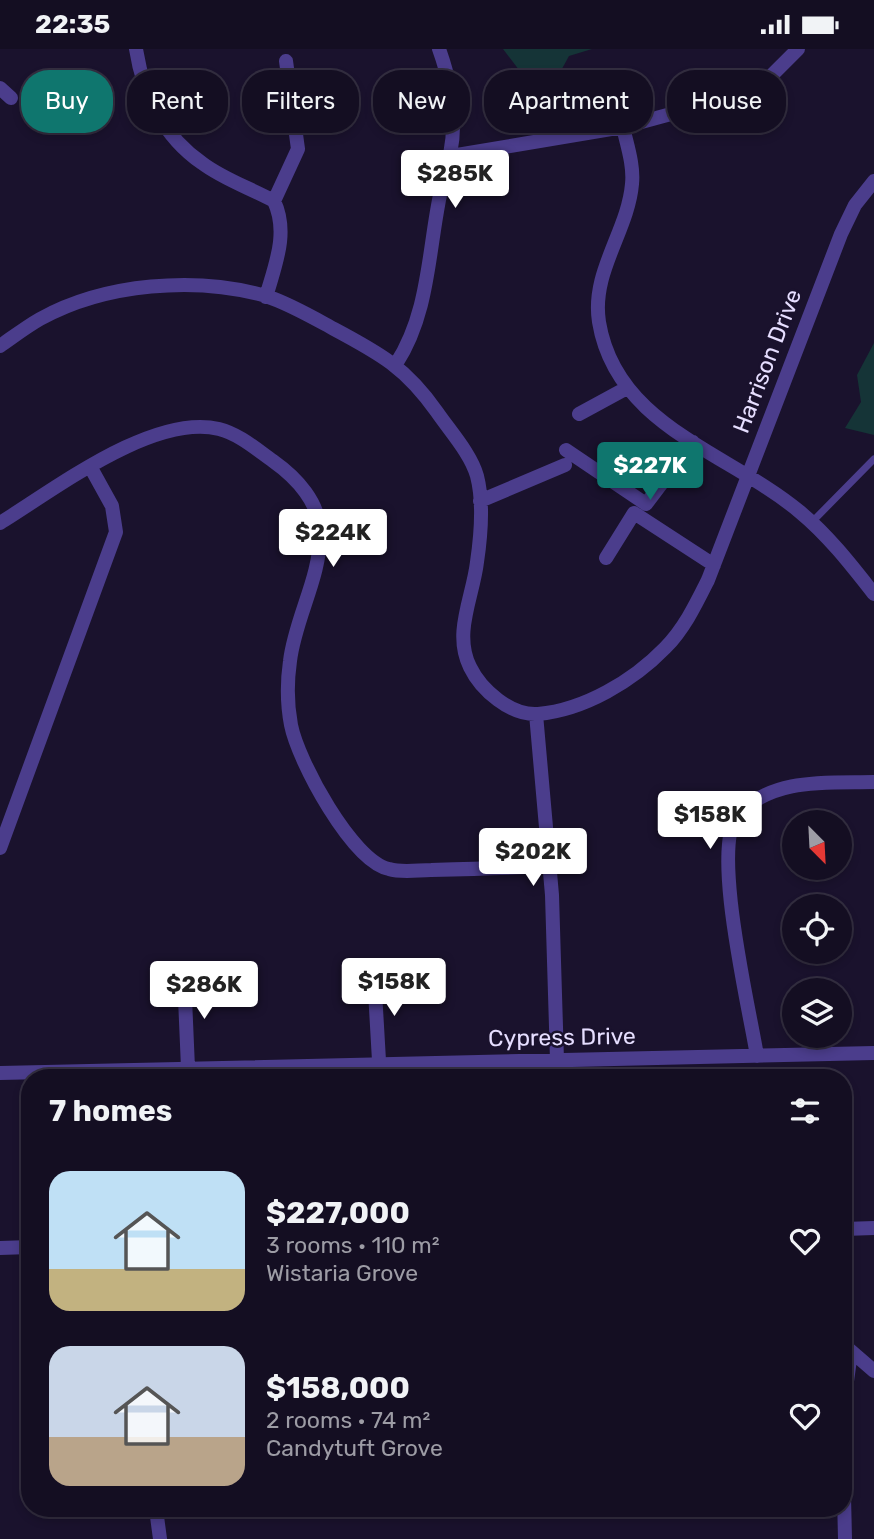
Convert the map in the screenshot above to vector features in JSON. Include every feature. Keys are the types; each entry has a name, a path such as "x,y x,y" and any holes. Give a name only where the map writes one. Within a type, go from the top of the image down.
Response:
{"street":[{"path":"136,49 152,107 177,140 201,163 274,201 280,214 281,239 266,297"},
{"path":"396,364 411,341 419,316 440,195 451,156 452,101 439,49"},
{"path":"653,119 730,98 772,75 798,49"},
{"path":"274,201 298,149 286,61"},
{"path":"0,88 11,99"},
{"path":"451,156 587,133"},
{"path":"624,133 631,165 631,191 604,270 598,308 608,354 625,389 646,412 747,475 811,523 874,594"},
{"name":"Harrison Drive","path":"536,714 605,692 647,666 689,618 714,565 841,234 855,205 874,181"},
{"path":"0,346 40,319 73,304 124,292 196,284 266,297 298,309 396,364 421,389 476,472 480,501 477,564 462,634 464,650 475,677 485,689 514,709 536,714 552,895 557,1060"},
{"path":"579,414 625,389"},
{"path":"0,523 90,468 141,441 167,432 193,428 218,429 242,439 281,467 302,488 319,518 320,550 294,637 288,704 300,754 327,803 364,854 391,870 548,866"},
{"path":"480,501 566,458 646,504 693,442"},
{"path":"0,848 116,533 112,506 90,468"},
{"path":"606,558 634,513 714,565"},
{"path":"757,1056 728,877 727,841 732,823 752,804 778,790 801,783 874,782"},
{"path":"374,974 380,1069"},
{"path":"184,975 188,1068"},
{"name":"Cypress Drive","path":"412,1069 557,1060 874,1053"},
{"name":"Cypress Drive","path":"150,1069 252,1069"},
{"name":"Cypress Drive","path":"0,1073 21,1072"},
{"path":"852,1229 874,1228"},
{"path":"0,1248 21,1247"},
{"path":"852,1353 874,1371"},
{"path":"157,1517 160,1539"},
{"path":"844,1517 845,1539"}],"lane":[{"path":"811,523 874,459"}],"green space":[{"path":"503,49 592,49 569,56 561,70 519,70"},
{"path":"874,343 874,435 845,428 861,402 857,375"}]}
